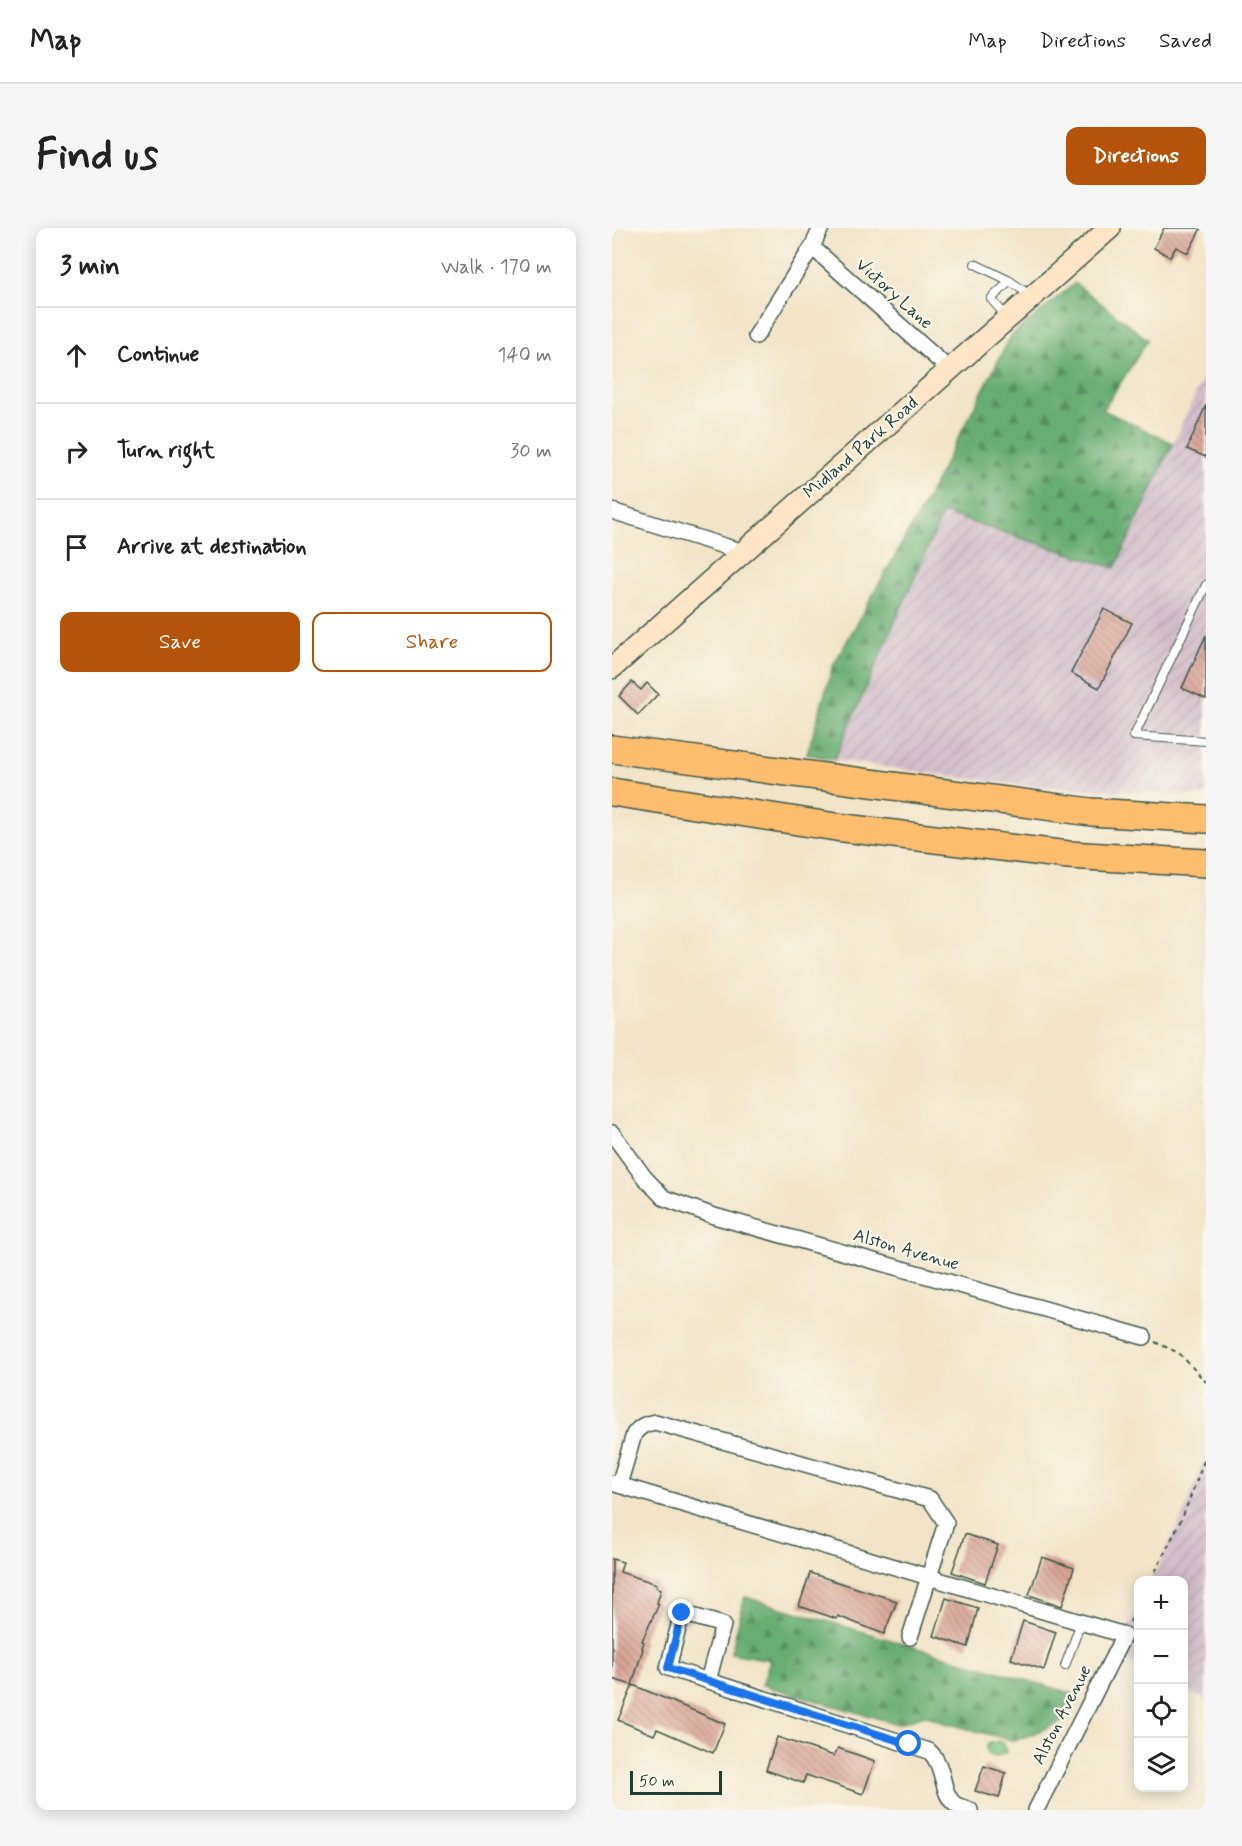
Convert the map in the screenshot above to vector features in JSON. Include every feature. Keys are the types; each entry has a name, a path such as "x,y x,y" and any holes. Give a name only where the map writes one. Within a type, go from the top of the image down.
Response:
{"highway":[{"path":"612,749 1091,812 1206,819"},
{"path":"612,792 836,827 1068,855 1206,863"}],"street":[{"path":"756,336 813,247 821,228"},
{"name":"Midland Park Road","path":"612,668 1110,228"},
{"name":"Victory Lane","path":"813,247 950,370"},
{"path":"612,511 743,552"},
{"name":"Alston Avenue","path":"612,1133 644,1178 664,1198 714,1216 1144,1337"},
{"path":"910,1637 930,1577 946,1523 930,1499 656,1422 638,1428 615,1484 930,1577 1124,1635"},
{"path":"708,1681 723,1625 682,1613 668,1668 708,1681 930,1751 938,1758 948,1796 956,1805 970,1810"},
{"name":"Alston Avenue","path":"1036,1810 1124,1635"}],"lane":[{"path":"975,264 1010,281 1032,297"},
{"path":"1008,318 991,299 1010,281"},
{"path":"1206,585 1134,736 1206,741"},
{"path":"1065,1666 1081,1622"}],"path":[{"path":"1144,1337 1179,1353 1206,1382"},
{"path":"1153,1576 1183,1516 1206,1456"},
{"path":"1124,1635 1134,1614"}],"shaded area":[{"path":"1206,372 1206,796 1017,785 834,760 943,513 1115,568"},
{"path":"1206,1456 1206,1700 1188,1691 1188,1576 1153,1576 1183,1516"},
{"path":"1134,1614 1134,1664 1115,1654"}],"green space":[{"path":"1075,283 1148,340 1103,410 1173,443 1115,568 943,513 834,760 807,754 833,666 925,502 1011,336"},
{"path":"745,1597 1074,1694 1061,1722 1015,1741 945,1723 925,1715 897,1724 762,1685 770,1660 731,1653"},
{"path":"999,1741 1006,1752 995,1757 990,1755 986,1749 988,1744"}],"building":[{"path":"1164,228 1201,228 1188,253 1176,247 1170,257 1154,248"},
{"path":"1206,405 1206,457 1187,449"},
{"path":"1104,609 1132,623 1099,688 1071,673"},
{"path":"1206,635 1206,699 1182,688"},
{"path":"632,682 641,690 647,683 658,694 638,715 619,696"},
{"path":"965,1534 998,1545 985,1583 952,1572"},
{"path":"1042,1557 1074,1568 1062,1606 1029,1595"},
{"path":"612,1559 623,1562 620,1572 657,1584 656,1587 661,1589 657,1603 659,1604 642,1641 644,1642 643,1649 632,1685 612,1679"},
{"path":"810,1573 897,1601 884,1634 838,1616 837,1619 799,1606"},
{"path":"946,1598 978,1608 968,1647 934,1636"},
{"path":"1023,1621 1056,1632 1044,1670 1011,1659"},
{"path":"633,1685 725,1724 713,1753 657,1729 654,1735 618,1720"},
{"path":"777,1737 834,1756 838,1748 875,1761 863,1794 806,1775 803,1783 766,1770"},
{"path":"984,1766 1006,1773 999,1798 975,1791"}],"route":[{"path":"682,1613 668,1668 909,1744"}]}
